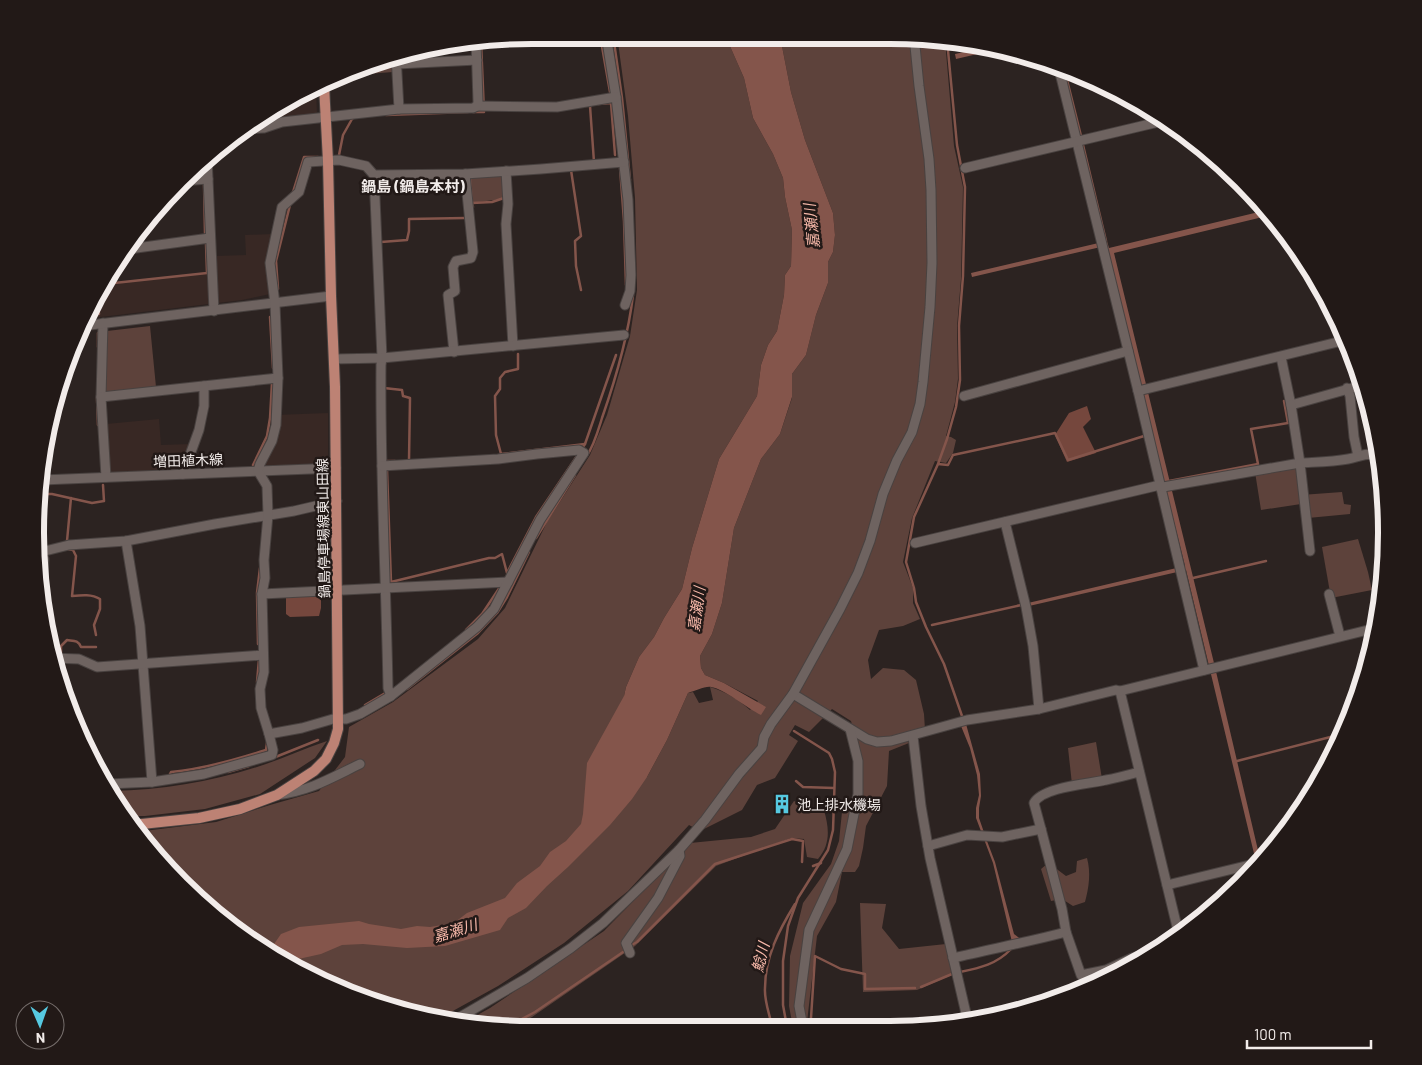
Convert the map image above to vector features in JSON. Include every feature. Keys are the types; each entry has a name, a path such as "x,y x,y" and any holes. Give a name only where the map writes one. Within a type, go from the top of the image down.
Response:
{"main road":[{"name":"鍋島停車場線東山田線","path":"141,825 199,818 240,809 277,795 314,771 326,759 338,730 334,360 324,90"}],"street":[{"path":"607,44 616,97 628,200 631,274 630,291 625,305"},
{"path":"462,1016 527,978 571,948 603,923 679,850 762,748 764,737 771,724 793,694 858,573 870,541 883,494 912,432 920,404 930,307 931,190 915,45"},
{"path":"476,47 482,106"},
{"path":"410,59 477,60"},
{"path":"397,63 399,109"},
{"path":"1060,75 1162,486 1180,569 1210,668"},
{"path":"258,128 282,122 399,109 473,108 482,106 557,107 616,97"},
{"path":"965,168 1156,123"},
{"path":"113,784 170,780 204,774 272,756 273,750 261,708 260,689 264,672 262,594 265,578 264,516 267,486 258,471 272,441 276,425 278,378 275,304 270,263 282,207 300,192 308,162 339,160 366,166 374,175 389,692"},
{"path":"374,175 465,174 624,162"},
{"path":"207,167 214,310"},
{"path":"506,171 508,204 506,224 513,346"},
{"path":"454,352 448,295 455,291 453,266 456,261 471,258 473,252 465,174"},
{"path":"195,180 208,179"},
{"path":"135,248 210,238"},
{"path":"90,325 331,296"},
{"path":"103,323 101,397 106,477"},
{"path":"334,360 380,360 624,336"},
{"path":"1138,391 1340,342"},
{"path":"964,396 1128,351"},
{"path":"1281,357 1300,463 1310,551"},
{"path":"101,397 278,378"},
{"path":"183,474 199,430 204,406 204,386"},
{"path":"1291,405 1356,386"},
{"path":"1347,388 1350,396 1358,456"},
{"path":"269,734 302,728 333,719 346,719 360,714 477,627 494,609 540,520 581,452 537,454 498,460 382,466"},
{"path":"915,543 1162,486 1300,463 1349,459 1372,453"},
{"name":"増田植木線","path":"47,480 336,468"},
{"path":"45,551 69,545 126,541 294,511 337,501"},
{"path":"1005,522 1026,607 1039,708"},
{"path":"126,541 140,626 152,782"},
{"path":"262,594 508,582"},
{"path":"1329,594 1340,636"},
{"path":"793,694 866,739 877,742 891,742 967,720 1005,715 1120,690 1369,630"},
{"path":"60,658 80,659 97,667 264,655"},
{"path":"1120,690 1177,927"},
{"path":"802,1021 799,1006 809,930 847,850 858,794 858,761 850,729"},
{"path":"913,736 921,806 928,846 966,1015"},
{"path":"277,795 316,786 360,764"},
{"path":"1119,964 1106,970 1081,975 1066,932 1062,909 1034,803 1036,798 1044,794 1139,772"},
{"path":"928,846 967,835 1002,837 1041,829"},
{"path":"630,953 626,943 658,898 680,856 679,850"},
{"path":"1167,885 1247,866"},
{"path":"954,960 1066,932"},
{"path":"954,960 1003,952"}],"shaded area":[{"path":"618,44 729,44 744,78 753,118 773,154 783,178 792,230 791,266 785,275 784,295 777,331 768,345 761,365 757,396 719,459 692,548 682,589 654,637 639,657 626,687 624,696 647,777 667,740 688,693 693,692 699,703 713,700 710,687 732,696 750,710 758,701 705,675 701,668 700,656 712,634 722,603 734,528 761,459 780,434 792,398 792,374 806,355 816,315 828,283 828,262 833,252 835,235 833,213 805,140 791,92 782,44 889,44 946,47 954,146 963,187 961,279 957,327 958,379 955,402 946,436 956,440 953,453 946,463 935,461 912,518 903,562 913,588 913,603 920,619 903,626 879,630 868,660 871,679 883,668 904,670 916,680 924,714 925,730 910,734 909,743 889,751 887,786 866,826 859,866 855,872 842,872 836,902 817,936 807,1021 792,1021 789,1006 790,956 803,903 831,864 839,841 842,812 860,807 861,759 851,721 832,709 809,732 795,725 789,735 798,741 775,778 757,785 742,810 700,831 689,825 628,891 564,943 498,986 448,1014 406,1005 375,995 316,971 288,956 261,939 210,900 165,855 146,831 216,822 319,791 345,757 349,727 393,702 478,639 505,608 547,522 590,455 607,415 630,336 637,290 635,198 628,116"},
{"path":"393,64 393,72 363,74"},
{"path":"316,94 317,112 313,117 284,118 278,115"},
{"path":"502,174 502,199 471,203 468,176"},
{"path":"273,234 270,294 242,300 93,318 113,282 214,272 215,256 246,255 245,235"},
{"path":"150,326 156,387 105,393 107,331"},
{"path":"1087,406 1091,419 1083,427 1096,453 1067,462 1055,435 1069,413"},
{"path":"328,413 328,455 322,463 255,467 268,441 275,415"},
{"path":"159,419 161,445 191,444 181,470 102,473 106,424"},
{"path":"1298,465 1301,495 1342,492 1344,504 1351,505 1350,514 1308,518 1301,504 1261,510 1255,472"},
{"path":"1358,539 1372,590 1331,598 1322,547"},
{"path":"321,596 319,616 290,617 286,614 286,597"},
{"path":"327,741 315,758 260,794 205,809 135,816 118,791 190,784 266,764"},
{"path":"1096,742 1102,779 1072,784 1068,748"},
{"path":"794,801 805,806 824,810 827,823 827,842 818,859 807,857 804,839 791,838 716,866 635,946 532,1017 525,1021 473,1017 604,931 690,843 751,837 775,829"},
{"path":"1087,858 1089,880 1085,902 1073,906 1062,899 1051,901 1041,869 1047,864 1066,876 1076,872 1077,861"},
{"path":"860,903 886,904 882,928 899,949 946,944 954,974 917,990 863,992"}],"water":[{"name":"嘉瀬川","path":"729,44 782,44 791,92 805,140 833,213 835,235 833,252 828,262 828,283 816,315 806,355 792,374 792,397 780,434 761,459 734,528 722,603 712,634 700,656 701,668 705,675 724,683 766,707 761,715 722,691 711,687 688,693 667,740 647,777 632,799 610,825 568,867 526,908 508,918 500,930 445,946 407,948 363,944 342,945 321,954 295,960 272,946 281,934 299,927 359,921 401,929 454,923 467,913 505,898 517,883 540,866 550,852 566,841 581,824 587,763 624,696 639,657 654,637 682,589 692,548 719,459 757,396 761,365 768,345 777,331 784,295 785,275 791,266 792,230 783,178 773,154 753,118 744,78"},
{"path":"970,51 983,53 956,59 955,54"},
{"path":"1259,212 1263,217 1114,253 1259,853 1255,857 1186,570 1029,606 1028,603 1185,566 1105,246 972,277 971,273 1107,241 1109,248"},
{"path":"966,724 980,774 979,818 995,862 1014,934 1023,941 1012,942 993,863 976,818 979,795 977,775 970,748 961,726"}],"waterway":[{"path":"602,44 610,92"},
{"path":"614,44 630,180"},
{"path":"473,112 484,112 481,47"},
{"path":"948,48 957,145 965,187 963,276 959,326 960,380 956,407 947,439 914,517 906,562 916,602 944,664 962,716"},
{"path":"1066,77 1081,136"},
{"path":"598,104 611,103 615,155"},
{"path":"592,105 590,106 594,162"},
{"path":"386,115 468,112"},
{"path":"274,118 282,115 282,113"},
{"path":"339,155 343,135 353,118"},
{"path":"1083,145 1106,241"},
{"path":"293,192 304,157 318,157"},
{"path":"620,168 626,285"},
{"path":"569,170 571,170 581,236 575,241 576,266 581,290"},
{"path":"470,178 472,203"},
{"path":"204,185 205,233"},
{"path":"473,207 472,203 492,202 504,198"},
{"path":"278,289 276,261 290,205"},
{"path":"381,242 407,240 409,219 465,218"},
{"path":"112,283 207,273 206,244"},
{"path":"586,457 595,438 617,373 625,342 633,295"},
{"path":"98,308 99,314"},
{"path":"270,317 273,368"},
{"path":"98,333 98,347"},
{"path":"518,354 518,369 505,372 500,378 500,389 495,396 496,435 501,454 585,444"},
{"path":"508,571 536,517 585,444 616,355"},
{"path":"253,465 267,436 272,383"},
{"path":"384,386 384,388 402,390 403,396 410,398 408,460"},
{"path":"97,398 98,425"},
{"path":"1169,481 1258,464 1251,429 1288,423 1284,401"},
{"path":"938,464 948,465 953,455 1055,433 1068,460 1144,436"},
{"path":"386,461 395,461"},
{"path":"387,470 391,582 495,558 502,554 507,573"},
{"path":"536,538 575,475"},
{"path":"46,494 92,503 104,501 103,485"},
{"path":"67,541 71,498"},
{"path":"67,549 73,550 76,556 72,596 83,595 100,599 100,609 94,625 96,635"},
{"path":"407,689 478,633 497,613 529,552"},
{"path":"1193,578 1266,561"},
{"path":"258,644 257,593 260,568"},
{"path":"466,630 482,614 500,587"},
{"path":"932,625 1021,605"},
{"path":"59,655 61,653 61,646 67,640 77,642 81,647 96,647"},
{"path":"257,682 259,659"},
{"path":"365,705 387,692"},
{"path":"786,1021 783,1005 783,961 788,926 798,898 828,850 833,830 835,772 829,753 794,731"},
{"path":"1237,761 1334,736"},
{"path":"273,758 318,740"},
{"path":"169,776 171,772 219,764 266,750 267,743"},
{"path":"228,772 249,766"},
{"path":"796,781 803,787 834,788"},
{"path":"630,946 637,942 715,864 792,839 803,841 802,862"},
{"path":"813,866 821,863"},
{"name":"鯰川","path":"770,1021 765,993 767,965 778,934 795,904"},
{"path":"960,972 994,962 1011,949"},
{"path":"519,1021 535,1012 626,950"},
{"path":"811,1018 815,956 841,969 865,974 865,989 915,988"},
{"path":"921,987 952,974"}],"place":[{"name":"池上排水機場","path":"782,804"}],"district":[{"name":"鍋島 (鍋島本村)","path":"413,186"}]}
